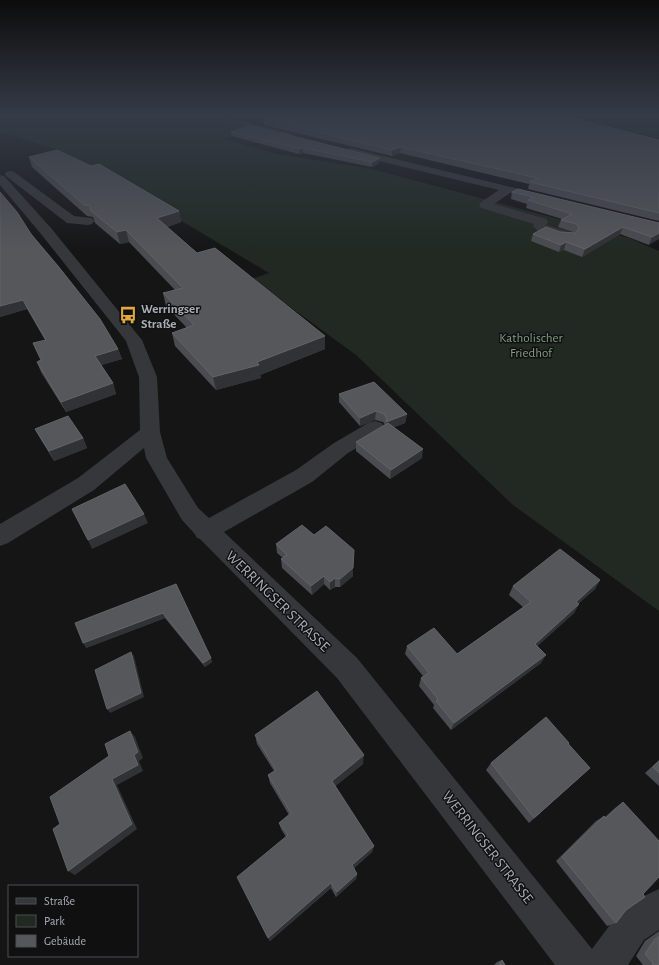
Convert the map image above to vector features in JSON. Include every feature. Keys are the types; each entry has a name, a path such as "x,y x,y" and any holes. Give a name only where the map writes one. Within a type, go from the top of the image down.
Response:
{"street":[{"path":"395,161 554,200"},
{"path":"0,172 11,174 71,220 88,221"},
{"name":"WERRINGSER STRASSE","path":"0,178 134,340 148,377 150,432 157,458 190,514 205,531 347,668 580,965"},
{"path":"509,189 485,205 542,222 539,226 544,229 568,236"},
{"path":"205,531 304,476 341,448 375,428"},
{"path":"0,536 86,484 150,432"},
{"path":"604,965 631,927 659,908"}],"green space":[{"name":"Katholischer Friedhof","path":"78,161 322,161 372,169 629,238 659,251 659,611 513,505 356,355 252,279 269,273"}],"building":[{"path":"34,161 80,161 91,166 99,164 179,211 157,218 197,253 215,248 325,336 257,362 259,365 213,377 172,333 194,325 163,293 183,288 126,230 117,232 91,211 90,206 84,205"},
{"path":"463,161 659,161 659,213 530,182 537,178"},
{"path":"518,189 659,223 659,233 652,237 623,227 585,249 566,242 561,245 533,234 546,227 560,232 576,233 579,228 576,224 561,220 572,214 528,200 533,197 512,192"},
{"path":"0,192 17,212 31,234 100,319 118,349 95,356 113,383 61,402 37,362 41,360 33,343 46,340 23,300 0,306"},
{"path":"374,382 407,414 386,422 387,419 384,414 376,411 360,418 339,394"},
{"path":"68,416 83,438 49,451 35,429"},
{"path":"388,423 423,449 391,470 356,442"},
{"path":"125,484 144,514 88,540 72,509"},
{"path":"302,525 314,535 326,526 354,550 353,568 340,579 335,578 330,582 324,576 311,586 281,559 287,555 276,544"},
{"path":"560,549 600,580 576,602 579,604 535,644 546,655 454,723 436,701 438,699 421,678 429,673 407,646 434,628 457,654 531,602 513,586"},
{"path":"176,584 211,658 203,663 163,613 83,643 75,623"},
{"path":"131,652 141,693 107,709 95,670"},
{"path":"317,691 364,755 332,781 374,846 352,865 357,874 337,892 331,883 268,938 237,877 288,835 279,823 291,813 268,775 276,770 255,735"},
{"path":"546,717 590,768 534,818 491,763"},
{"path":"130,731 138,752 134,755 138,765 112,779 132,824 68,871 53,829 60,824 50,797 109,756 105,744"},
{"path":"659,761 659,773 653,767"},
{"path":"623,802 659,841 659,877 643,894 645,897 626,910 616,923 562,857 604,816 606,818"},
{"path":"659,936 659,965 652,965 653,963 645,954 655,939"},
{"path":"502,960 505,965 498,965"}],"place":[{"name":"Werringser Straße","path":"128,315"}]}
